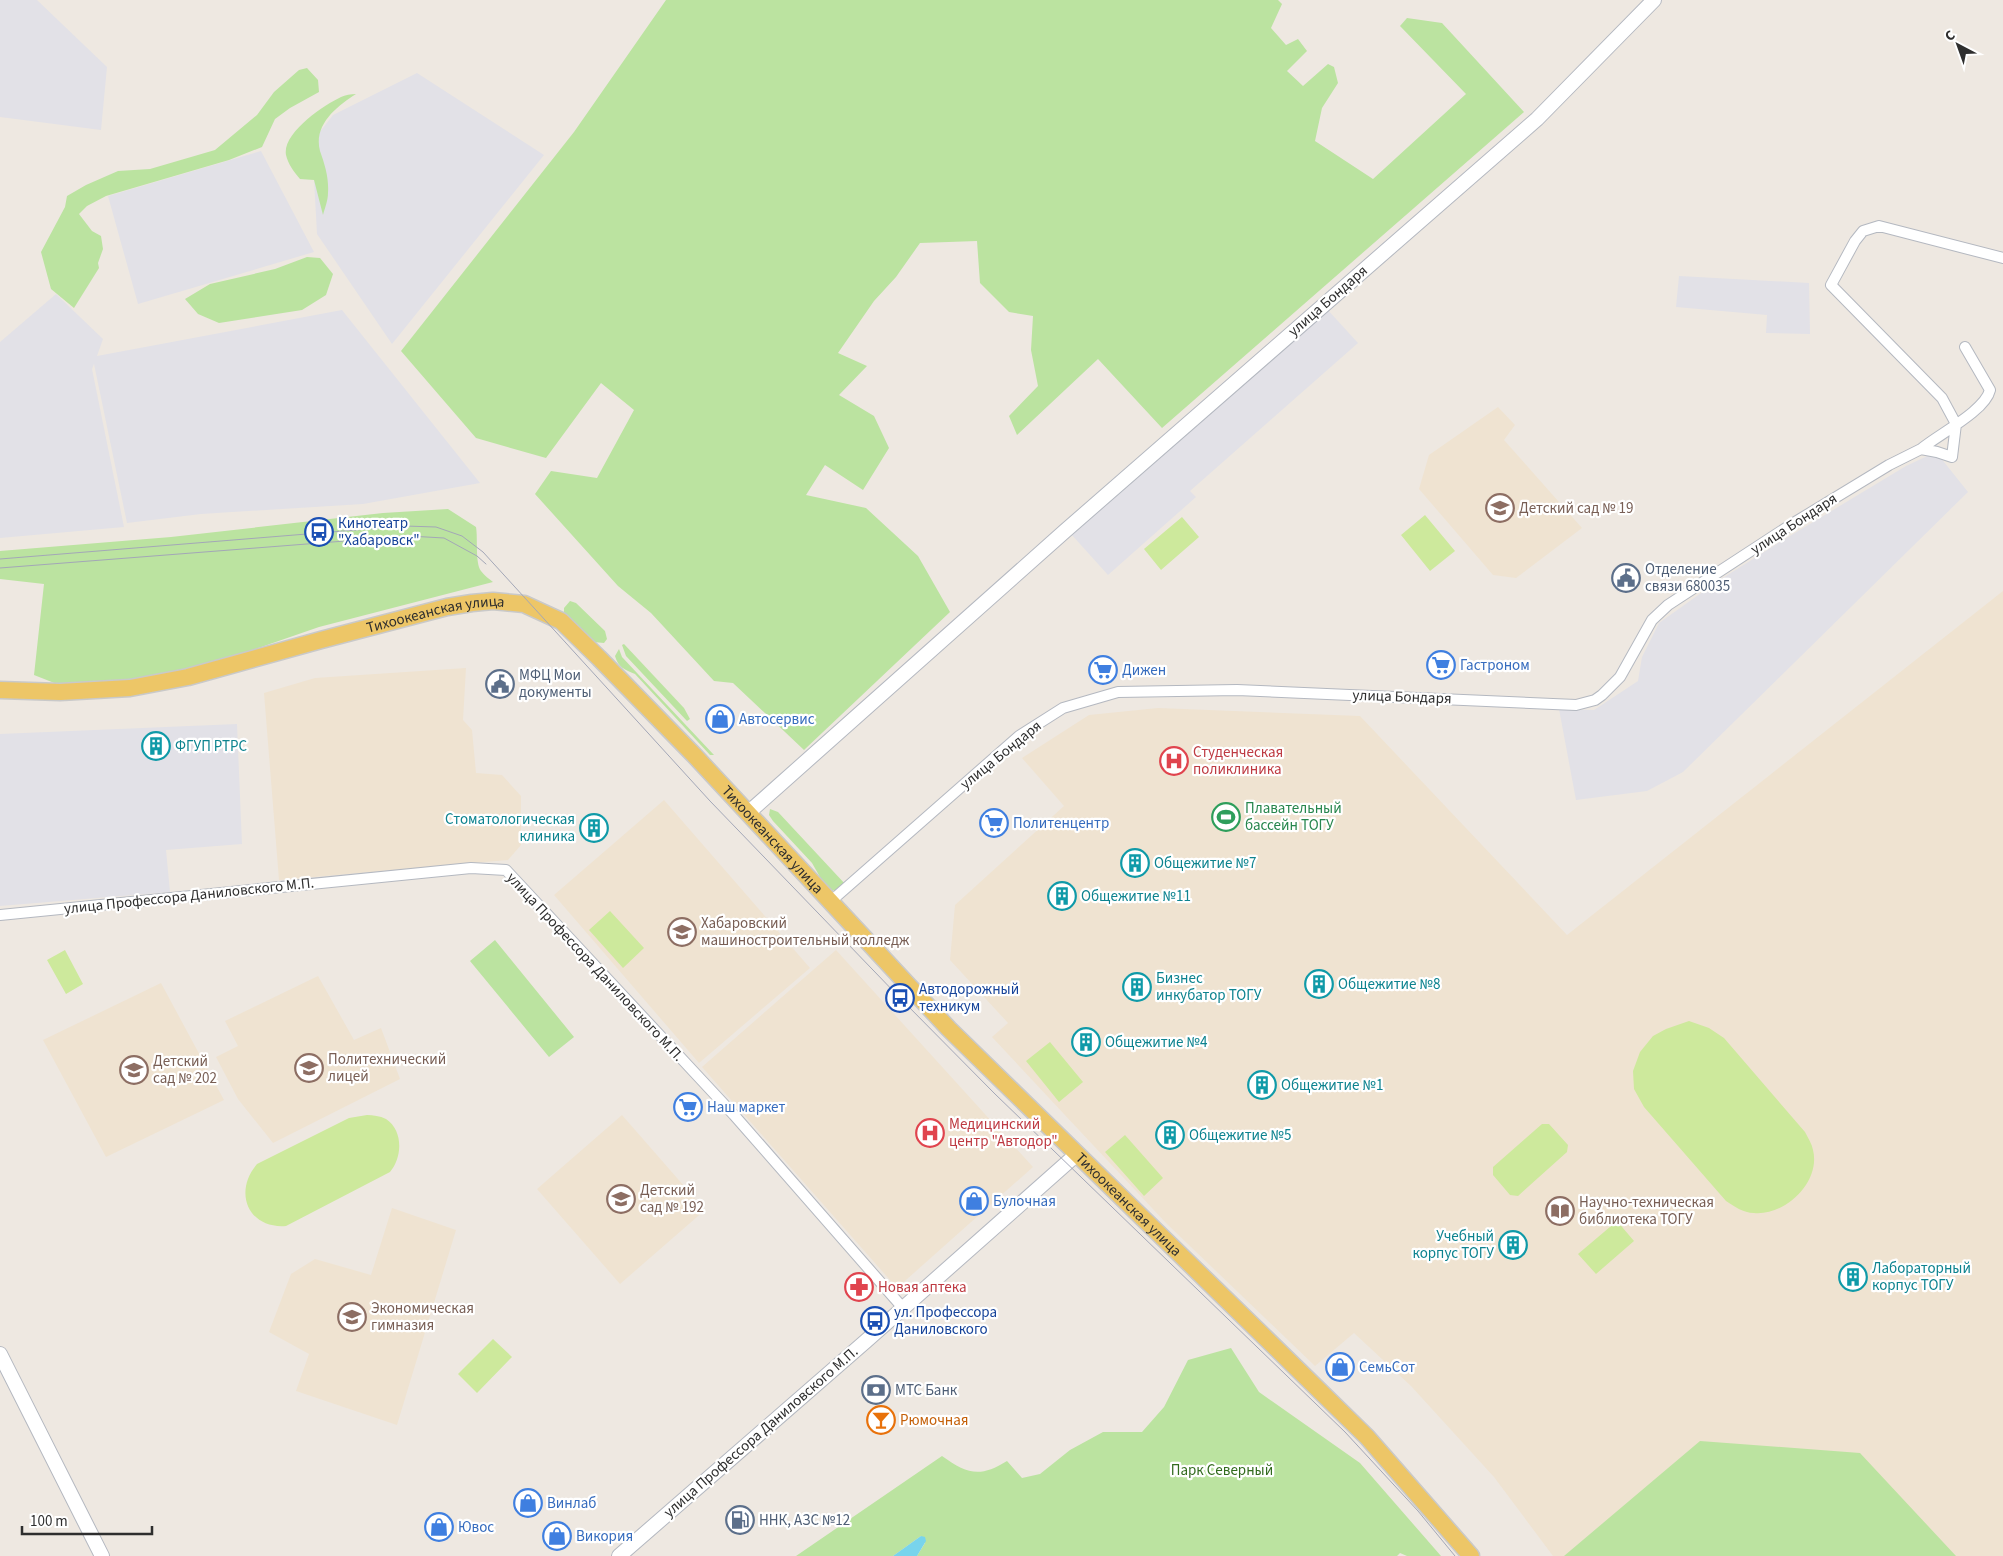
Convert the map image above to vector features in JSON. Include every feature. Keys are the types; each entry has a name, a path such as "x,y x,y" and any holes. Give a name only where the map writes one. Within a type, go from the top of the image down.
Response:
{"main road":[{"name":"улица Бондаря","path":"748,813 1080,518 1537,119 1654,0"},
{"name":"Тихоокеанская улица","path":"0,690 60,692 130,688 188,677 447,607 493,601 524,604 551,615 573,632 748,813 949,1029 1367,1437 1471,1556"},
{"name":"улица Профессора Даниловского М.П.","path":"619,1556 1077,1154"},
{"path":"0,1354 102,1556"}],"street":[{"path":"1921,449 1952,457 1956,424 1942,398 1831,285 1855,241 1863,231 1879,226 2003,258"},
{"name":"улица Бондаря","path":"830,902 1019,736 1063,708 1118,692 1237,690 1427,697 1541,705 1576,705 1595,700 1620,677 1652,620 1668,605 1840,494 1888,465 1921,449 1980,408 1986,402 1990,390 1965,347"},
{"name":"улица Профессора Даниловского М.П.","path":"0,914 471,868 506,870 738,1120 903,1308"}],"shaded area":[{"path":"0,0 37,0 107,67 101,130 0,117"},
{"path":"417,73 544,155 392,344 317,234 312,142 333,115"},
{"path":"261,151 314,252 138,304 108,196"},
{"path":"1679,276 1809,283 1810,334 1766,333 1767,315 1676,307"},
{"path":"56,294 103,339 97,356 342,310 480,483 363,504 201,514 127,523 94,364 92,369 124,527 0,538 0,342"},
{"path":"1326,308 1358,343 1190,491 1196,497 1108,575 1071,534"},
{"name":"Детский сад № 19","path":"1498,407 1515,425 1504,440 1582,528 1516,578 1493,575 1419,489 1429,455"},
{"path":"1936,452 1968,492 1683,772 1647,791 1576,800 1559,709 1594,710 1638,681 1642,657 1659,623 1718,581 1780,542 1906,466"},
{"path":"2003,591 2003,1556 1553,1556 1494,1477 1411,1386 1354,1333 1315,1366 1166,1223 992,1037 1008,1023 950,960 955,905 1064,806 1022,758 1089,715 1158,708 1360,716 1567,935"},
{"path":"466,668 463,720 472,730 476,773 502,775 521,796 521,845 508,860 279,880 264,693 315,678"},
{"path":"237,724 242,844 166,850 170,892 0,906 0,734"},
{"name":"Хабаровский машиностроительный колледж","path":"664,800 810,968 699,1063 554,895"},
{"path":"836,950 1033,1167 897,1288 702,1067"},
{"name":"Политехнический лицей","path":"318,976 354,1040 381,1028 400,1079 273,1143 238,1099 216,1057 238,1046 225,1021"},
{"name":"Детский сад № 202","path":"161,983 224,1100 106,1157 43,1040"},
{"name":"Детский сад № 192","path":"622,1115 705,1210 620,1284 537,1189"},
{"name":"Экономическая гимназия","path":"392,1208 456,1230 397,1425 296,1391 309,1354 269,1332 291,1274 315,1259 371,1275"}],"green space":[{"path":"666,0 1278,0 1282,4 1271,28 1286,45 1298,39 1307,51 1287,71 1303,86 1328,64 1334,67 1338,83 1322,108 1315,141 1373,179 1466,94 1400,26 1407,18 1442,23 1524,112 1162,428 1098,359 1017,435 1009,416 1038,386 1031,350 1033,316 1009,312 980,283 977,241 920,243 896,277 874,301 838,353 867,366 839,395 874,416 889,448 863,490 825,465 806,495 866,508 918,556 950,612 804,750 733,683 714,681 651,613 618,586 535,494 551,471 597,478 634,410 601,383 546,458 476,438 401,351 574,132"},
{"path":"307,68 318,80 319,92 290,108 275,119 262,147 229,160 106,196 87,206 79,214 92,231 101,236 103,249 98,263 99,268 74,308 51,289 41,252 65,207 67,196 86,185 118,171 150,169 215,150 257,115 274,92 299,70"},
{"path":"356,94 334,110 323,125 320,133 320,151 328,187 328,198 323,215 314,180 300,179 287,158 287,147 297,129 315,113 341,97"},
{"path":"307,257 320,258 333,274 326,295 302,310 219,323 198,314 185,299 210,284 275,269"},
{"path":"448,509 476,527 479,567 493,582 319,627 200,668 148,680 62,686 34,675 44,584 0,579 0,551 171,537 383,513"},
{"path":"1425,515 1455,551 1430,571 1401,535"},
{"path":"1182,517 1199,537 1161,570 1144,549"},
{"path":"570,601 576,603 605,631 607,639 604,643 594,642 567,616 564,608"},
{"path":"624,644 684,708 690,719 687,721 626,656 622,645"},
{"path":"619,649 622,657 714,755 710,755 635,674 620,665 615,656"},
{"path":"770,809 778,812 846,885 837,891 831,890 824,884 812,863 773,821 769,815"},
{"path":"610,911 644,948 623,968 589,930"},
{"path":"495,940 574,1037 549,1057 470,961"},
{"path":"65,950 83,984 66,994 47,960"},
{"path":"1689,1021 1709,1028 1724,1038 1805,1132 1811,1143 1814,1162 1812,1174 1798,1195 1777,1209 1750,1213 1726,1201 1644,1107 1634,1089 1633,1071 1640,1052 1653,1036"},
{"path":"1050,1042 1083,1082 1059,1102 1026,1061"},
{"path":"367,1115 386,1119 396,1130 399,1152 390,1172 286,1226 262,1222 254,1215 248,1207 246,1186 257,1164 349,1118"},
{"path":"1542,1124 1549,1124 1568,1145 1567,1152 1518,1196 1510,1195 1493,1175 1493,1167"},
{"path":"1125,1135 1163,1178 1144,1196 1105,1152"},
{"path":"1617,1221 1634,1241 1596,1274 1578,1254"},
{"path":"493,1339 512,1357 477,1393 458,1374"},
{"name":"Парк Северный","path":"1231,1348 1259,1392 1360,1463 1441,1556 1407,1556 1400,1553 1397,1556 917,1556 925,1543 921,1536 893,1556 796,1556 942,1456 959,1467 974,1472 989,1470 1007,1461 1022,1478 1040,1474 1070,1450 1103,1432 1142,1432 1164,1407 1188,1360"},
{"path":"1700,1441 1860,1453 1956,1556 1564,1556"}],"water":[{"path":"921,1536 925,1537 926,1541 917,1556 893,1556"}],"tram line":[{"path":"0,559 405,526 436,527 462,536 483,552 710,801 900,998 995,1094 1345,1432 1418,1511 1455,1556"},
{"path":"0,568 409,536 444,538 477,556 486,564"}],"place":[{"name":"Детский сад № 19","path":"1500,508"},
{"name":"Кинотеатр \"Хабаровск\"","path":"319,532"},
{"name":"Отделение связи 680035","path":"1626,578"},
{"name":"Гастроном","path":"1441,665"},
{"name":"Дижен","path":"1103,670"},
{"name":"МФЦ Мои документы","path":"500,684"},
{"name":"Автосервис","path":"720,719"},
{"name":"ФГУП РТРС","path":"156,746"},
{"name":"Студенческая поликлиника","path":"1174,761"},
{"name":"Плавательный бассейн ТОГУ","path":"1226,817"},
{"name":"Политенцентр","path":"994,823"},
{"name":"Стоматологическая клиника","path":"594,828"},
{"name":"Общежитие №7","path":"1135,863"},
{"name":"Общежитие №11","path":"1062,896"},
{"name":"Хабаровский машиностроительный колледж","path":"682,932"},
{"name":"Общежитие №8","path":"1319,984"},
{"name":"Бизнес инкубатор ТОГУ","path":"1137,987"},
{"name":"Автодорожный техникум","path":"900,998"},
{"name":"Общежитие №4","path":"1086,1042"},
{"name":"Политехнический лицей","path":"309,1068"},
{"name":"Детский сад № 202","path":"134,1070"},
{"name":"Общежитие №1","path":"1262,1085"},
{"name":"Наш маркет","path":"688,1107"},
{"name":"Медицинский центр \"Автодор\"","path":"930,1133"},
{"name":"Общежитие №5","path":"1170,1135"},
{"name":"Детский сад № 192","path":"621,1199"},
{"name":"Булочная","path":"974,1201"},
{"name":"Научно-техническая библиотека ТОГУ","path":"1560,1211"},
{"name":"Учебный корпус ТОГУ","path":"1513,1245"},
{"name":"Лабораторный корпус ТОГУ","path":"1853,1277"},
{"name":"Новая аптека","path":"859,1287"},
{"name":"Экономическая гимназия","path":"352,1317"},
{"name":"ул. Профессора Даниловского","path":"875,1321"},
{"name":"СемьСот","path":"1340,1367"},
{"name":"МТС Банк","path":"876,1390"},
{"name":"Рюмочная","path":"881,1420"},
{"name":"Винлаб","path":"528,1503"},
{"name":"ННК, АЗС №12","path":"740,1520"},
{"name":"Ювос","path":"439,1527"},
{"name":"Викория","path":"557,1536"}]}
